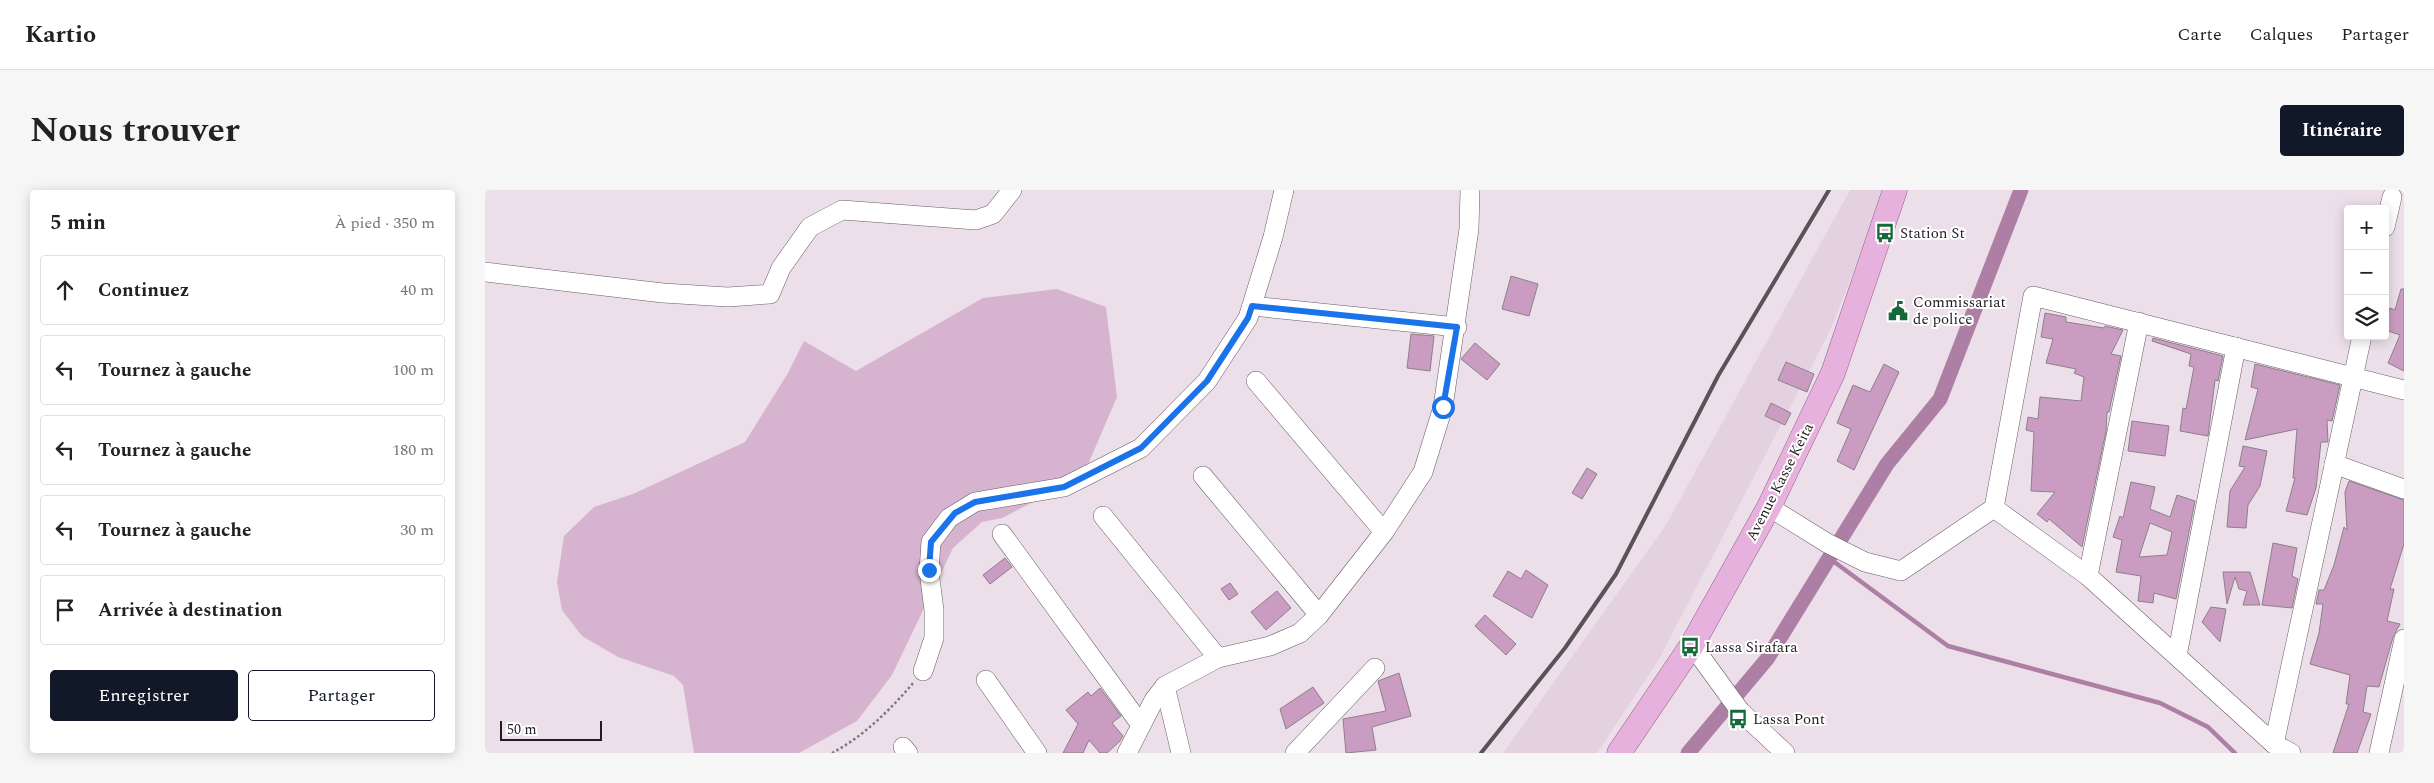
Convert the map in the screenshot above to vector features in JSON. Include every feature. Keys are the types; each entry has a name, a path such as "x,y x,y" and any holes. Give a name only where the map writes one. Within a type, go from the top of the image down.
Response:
{"main road":[{"name":"Avenue Kasse Keita","path":"1619,753 1692,645 1769,507 1833,374 1895,190"}],"street":[{"path":"485,272 663,293 728,297 770,294 781,268 810,227 842,210 976,220 993,214 1012,190"},
{"path":"923,671 933,638 934,610 929,570 931,542 949,518 975,502 1064,487 1141,448 1207,381 1248,318 1284,190"},
{"path":"1127,753 1154,700 1165,686 1218,658 1270,646 1300,633 1319,615 1384,532 1423,472 1443,407 1457,327 1469,229 1470,190"},
{"path":"2389,213 2394,195"},
{"path":"1769,507 1827,544 1865,562 1901,571 1994,508 2033,296 2404,390"},
{"path":"1252,306 1457,327"},
{"path":"2088,576 2139,322"},
{"path":"2283,749 2334,464 2361,340"},
{"path":"2177,656 2236,347"},
{"path":"1256,381 1384,532"},
{"path":"2334,464 2404,489"},
{"path":"1203,476 1319,615"},
{"path":"1994,508 2088,576 2283,749"},
{"path":"1103,516 1218,658"},
{"path":"1002,534 1141,725"},
{"path":"2379,753 2404,639"},
{"path":"1692,645 1740,711 1785,753"},
{"path":"1295,753 1375,668"},
{"path":"986,680 1037,753"},
{"path":"1165,686 1181,753"}],"path":[{"path":"833,753 851,743 894,705 923,671"}],"shaded area":[{"path":"1850,190 1885,190 1831,329 1658,661 1597,753 1503,753 1666,525"},
{"path":"1057,289 1106,307 1117,397 1083,476 1002,518 982,522 953,548 892,675 857,721 799,753 694,753 683,685 674,676 618,657 582,636 562,610 557,582 564,536 594,507 633,494 745,442 788,373 804,341 856,371 983,298"}],"building":[{"path":"1511,276 1538,284 1529,316 1502,309"},
{"path":"2401,289 2404,289 2404,371 2388,363 2400,335 2389,331 2389,311 2390,308 2395,310"},
{"path":"2045,313 2066,317 2066,322 2123,330 2111,354 2121,356 2109,412 2107,412 2106,431 2082,547 2049,519 2047,522 2037,514 2055,492 2031,491 2034,432 2026,430 2028,417 2038,419 2040,397 2081,401 2084,377 2074,373 2076,369 2046,363 2053,339 2041,337"},
{"path":"1411,334 1434,336 1430,371 1407,368"},
{"path":"2153,338 2223,356 2218,381 2215,380 2208,436 2180,431 2183,408 2186,409 2194,367 2189,366 2191,354 2152,341"},
{"path":"1475,343 1500,364 1487,380 1461,359"},
{"path":"1786,362 1814,374 1807,392 1778,380"},
{"path":"1884,364 1899,372 1854,470 1837,461 1851,429 1837,423 1853,385 1870,392"},
{"path":"2255,364 2340,385 2332,421 2327,420 2328,442 2321,442 2316,488 2307,515 2286,511 2295,478 2293,478 2297,429 2245,440 2258,389 2251,387"},
{"path":"1771,403 1791,413 1785,425 1765,416"},
{"path":"2132,421 2169,426 2165,456 2128,451"},
{"path":"2243,446 2267,451 2260,486 2248,505 2246,528 2227,527 2230,491 2245,467 2239,466"},
{"path":"1587,468 1597,474 1582,499 1572,493"},
{"path":"2349,481 2404,500 2404,544 2390,589 2394,589 2387,621 2400,624 2393,637 2379,687 2367,686 2363,712 2371,714 2357,753 2333,753 2349,704 2346,704 2350,675 2310,664 2319,633 2323,604 2316,604 2319,590 2324,590 2334,565 2344,527 2347,530 2345,492"},
{"path":"2131,482 2155,487 2150,509 2170,517 2177,495 2195,501 2176,599 2154,593 2153,603 2138,601 2141,576 2116,572 2122,540 2113,537 2120,516 2123,518","holes":["2150,523 2172,532 2167,555 2139,557"]},
{"path":"2273,543 2297,548 2292,576 2298,579 2292,608 2262,605"},
{"path":"1005,558 1012,567 990,584 983,575"},
{"path":"1526,570 1548,585 1532,618 1493,596 1508,571 1521,579"},
{"path":"2223,572 2250,572 2260,605 2243,605 2247,591 2239,589 2235,577 2227,604"},
{"path":"1230,583 1238,594 1229,600 1221,589"},
{"path":"1277,591 1291,608 1266,630 1251,612"},
{"path":"2211,607 2226,609 2220,642 2202,622"},
{"path":"1485,615 1516,644 1506,655 1475,626"},
{"path":"1399,673 1411,716 1372,727 1376,750 1346,753 1343,719 1386,711 1378,681"},
{"path":"1313,687 1324,703 1286,729 1280,709"},
{"path":"1100,688 1121,716 1112,723 1123,736 1107,753 1100,753 1089,740 1083,753 1063,753 1078,724 1066,710 1088,692 1091,696"}],"waterway":[{"path":"1688,753 1767,659 1887,464 1940,399 2021,190"},
{"path":"1829,558 1948,646 2160,703 2208,727 2235,753"}],"railway":[{"path":"1481,753 1565,648 1616,574 1718,376 1829,190"}],"place":[{"name":"Station St","path":"1885,233"},
{"name":"Commissariat de police","path":"1898,311"},
{"name":"Lassa Sirafara","path":"1690,647"},
{"name":"Lassa Pont","path":"1738,719"}],"route":[{"path":"929,570 931,542 955,513 975,502 1064,487 1141,448 1207,381 1248,318 1252,306 1457,327 1443,407"}]}
